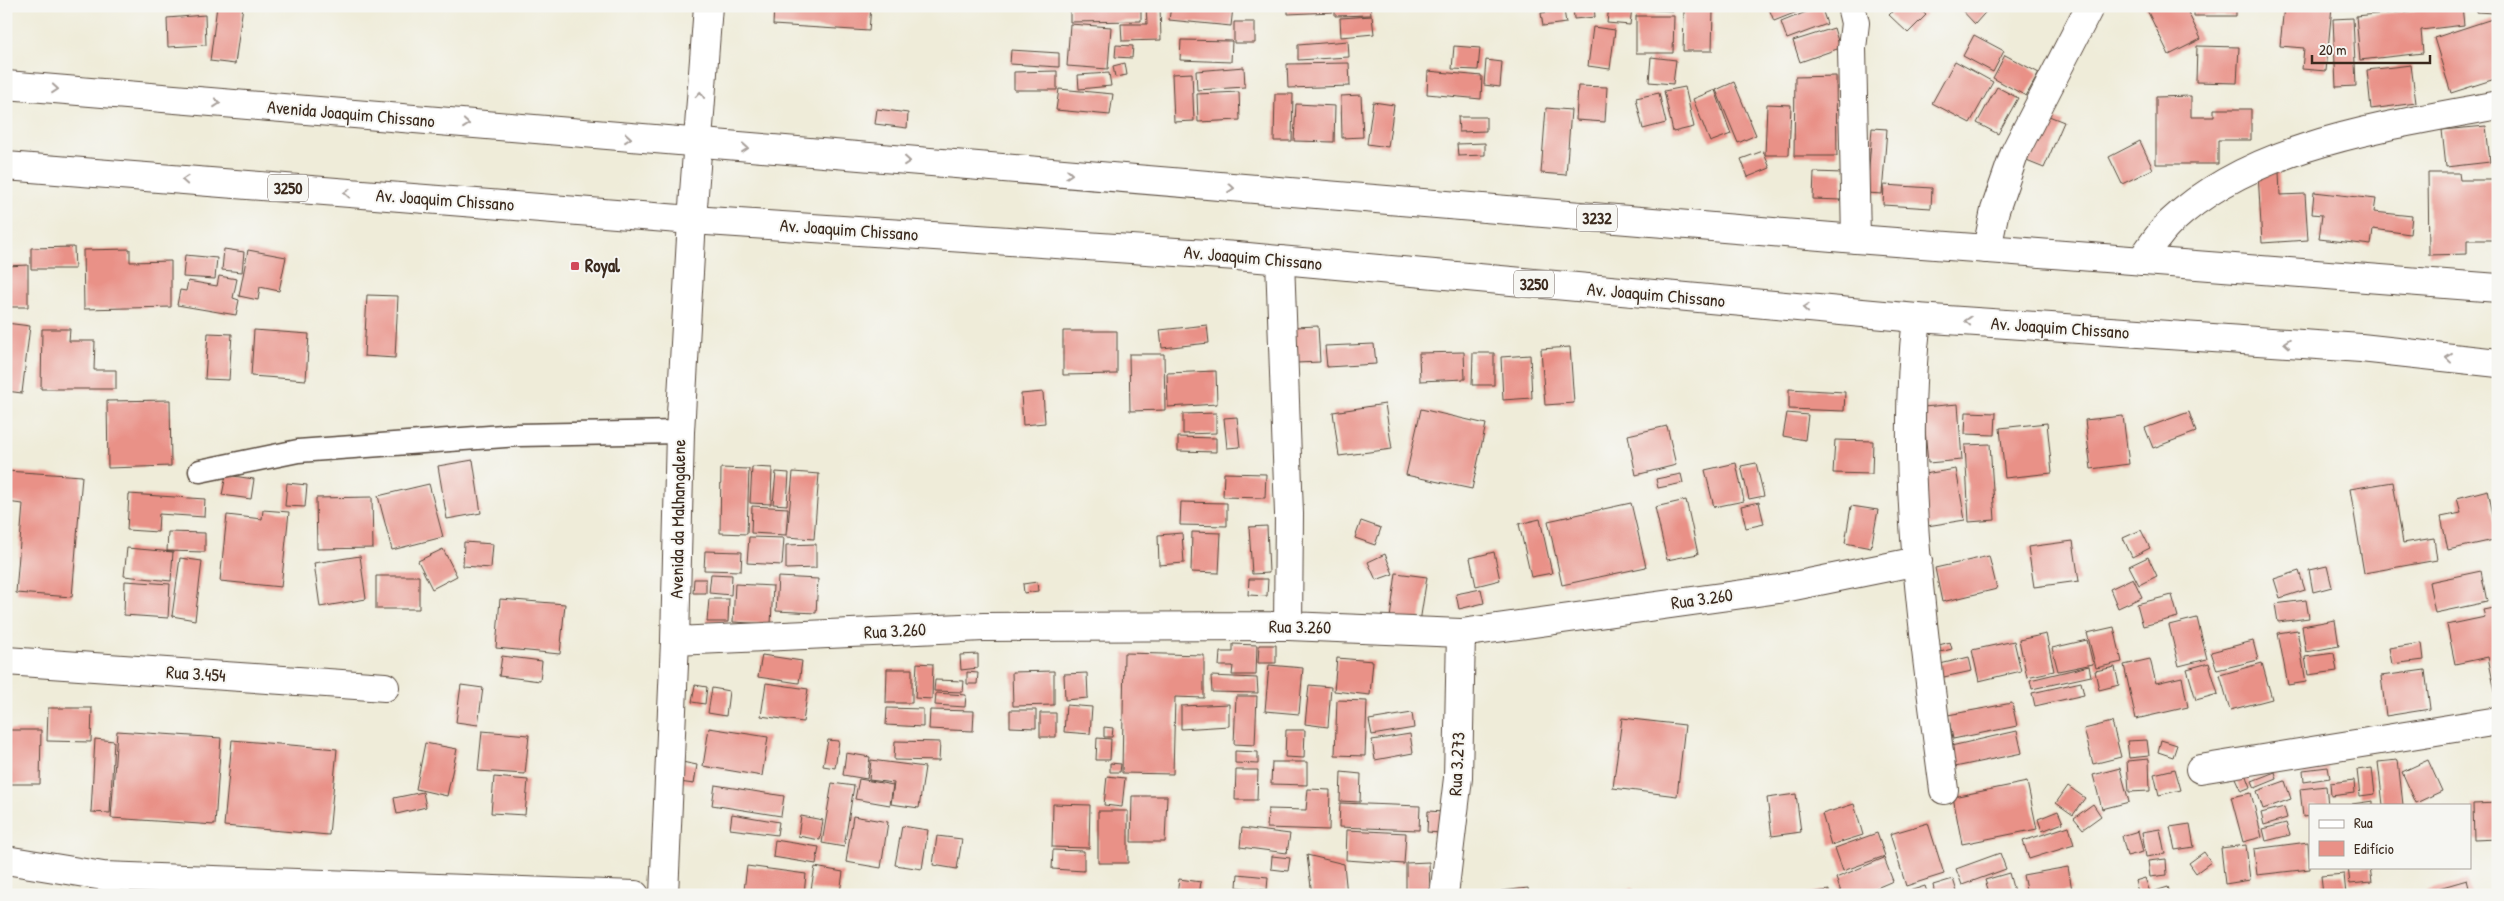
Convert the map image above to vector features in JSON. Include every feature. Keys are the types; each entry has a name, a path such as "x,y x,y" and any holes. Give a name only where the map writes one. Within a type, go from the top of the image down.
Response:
{"street":[{"name":"Avenida da Malhangalene","path":"664,895 675,641 680,432 696,144 708,6"},
{"path":"1851,6 1855,23 1852,48 1856,239"},
{"path":"1987,249 1995,210 2015,152 2090,6"},
{"name":"Avenida Joaquim Chissano","path":"6,85 696,144"},
{"path":"2140,261 2176,217 2205,194 2253,166 2303,149 2388,127 2498,105"},
{"name":"3232","path":"696,144 1856,239 2498,288"},
{"name":"Av. Joaquim Chissano","path":"6,166 692,220 1280,260 1917,318 2361,348 2498,363"},
{"path":"1280,260 1289,514 1288,626"},
{"path":"1917,318 1913,353 1911,444 1913,507 1944,790"},
{"name":"Rua 3.260","path":"675,641 984,628 1288,626 1461,633 1779,589 1918,561"},
{"name":"Rua 3.273","path":"1444,895 1458,778 1461,633"},
{"name":"Rua 3.454","path":"6,661 385,687"},
{"path":"2200,769 2498,721"},
{"path":"6,860 103,885 635,895"}],"lane":[{"path":"200,470 298,451 518,435 680,432"}],"building":[{"path":"162,6 209,6 209,8 163,11"},
{"path":"217,6 243,6 235,64 210,61"},
{"path":"774,6 871,6 869,31 773,25"},
{"path":"1070,6 1141,6 1141,21 1070,22"},
{"path":"1146,6 1160,6 1161,40 1122,41 1121,24 1147,24"},
{"path":"1171,6 1233,7 1231,26 1169,20"},
{"path":"1288,6 1333,6 1333,12 1288,14"},
{"path":"1335,6 1370,6 1371,15 1335,16"},
{"path":"1573,6 1594,6 1595,17 1574,19"},
{"path":"1609,6 1632,7 1630,25 1607,23"},
{"path":"1634,6 1674,6 1674,11 1634,9"},
{"path":"1768,6 1812,6 1774,21"},
{"path":"1821,6 1827,24 1787,39 1781,22"},
{"path":"1898,6 1916,6 1926,15 1908,33 1889,15"},
{"path":"1958,6 1991,6 1975,24"},
{"path":"2145,6 2185,6 2201,39 2169,55"},
{"path":"2194,6 2236,6 2236,16 2194,16"},
{"path":"2284,6 2332,6 2326,71 2302,69 2304,48 2280,46"},
{"path":"2462,6 2464,25 2421,30 2423,53 2360,60 2356,16"},
{"path":"2477,6 2493,6 2493,13 2477,12"},
{"path":"1564,10 1566,23 1543,26 1541,13"},
{"path":"1684,10 1713,11 1712,51 1683,51"},
{"path":"205,15 206,45 168,47 167,18"},
{"path":"1372,16 1374,34 1341,37 1340,18"},
{"path":"1636,16 1674,16 1673,53 1636,53"},
{"path":"2353,18 2356,86 2336,87 2333,19"},
{"path":"2492,19 2498,36 2498,78 2451,93 2434,38"},
{"path":"1234,22 1255,22 1255,43 1234,43"},
{"path":"1070,24 1111,27 1108,69 1067,66"},
{"path":"1593,27 1615,30 1610,69 1588,66"},
{"path":"1834,28 1840,48 1800,62 1793,41"},
{"path":"1974,35 2004,51 1993,72 1963,56"},
{"path":"1181,40 1232,41 1231,62 1180,60"},
{"path":"1348,41 1349,57 1298,60 1298,45"},
{"path":"1116,45 1133,46 1132,58 1115,57"},
{"path":"1454,46 1480,48 1478,70 1452,69"},
{"path":"2197,46 2239,47 2237,83 2196,82"},
{"path":"1011,50 1059,53 1059,67 1010,64"},
{"path":"2005,55 2039,73 2026,96 1993,78"},
{"path":"1651,57 1676,60 1673,84 1649,82"},
{"path":"1486,60 1502,62 1500,87 1484,85"},
{"path":"1955,61 1993,82 1970,123 1932,103"},
{"path":"1125,63 1127,75 1115,77 1113,66"},
{"path":"1349,63 1350,86 1288,88 1287,64"},
{"path":"2411,65 2416,103 2371,109 2367,70"},
{"path":"1244,67 1245,87 1197,90 1196,71"},
{"path":"1057,71 1057,90 1014,90 1014,72"},
{"path":"1428,71 1482,76 1481,99 1427,94"},
{"path":"1109,73 1111,86 1079,89 1078,75"},
{"path":"1192,73 1194,121 1174,122 1172,74"},
{"path":"1836,76 1837,156 1794,156 1795,77"},
{"path":"1734,82 1756,135 1738,143 1716,90"},
{"path":"1578,86 1607,87 1605,122 1576,120"},
{"path":"1685,87 1694,127 1673,132 1664,91"},
{"path":"1997,87 2018,98 1998,134 1977,123"},
{"path":"1059,89 1113,94 1110,115 1056,110"},
{"path":"1715,90 1731,134 1710,142 1693,99"},
{"path":"1239,92 1240,120 1198,122 1197,94"},
{"path":"1659,93 1666,123 1643,129 1636,98"},
{"path":"1275,94 1293,94 1292,141 1274,141"},
{"path":"1361,95 1363,137 1342,138 1341,96"},
{"path":"2191,96 2191,117 2214,117 2214,109 2251,109 2251,140 2218,140 2218,164 2156,164 2156,97"},
{"path":"1373,102 1394,105 1388,147 1367,144"},
{"path":"1296,104 1335,106 1334,142 1294,141"},
{"path":"1767,104 1791,105 1789,155 1765,155"},
{"path":"1546,108 1571,110 1566,175 1541,173"},
{"path":"877,109 908,113 907,128 875,124"},
{"path":"2044,114 2064,122 2044,168 2024,160"},
{"path":"1458,117 1486,117 1486,131 1459,132"},
{"path":"2486,126 2490,162 2446,167 2442,130"},
{"path":"1872,128 1887,129 1882,194 1867,193"},
{"path":"2140,141 2153,169 2122,184 2109,157"},
{"path":"1485,143 1485,155 1458,156 1457,144"},
{"path":"1763,151 1770,168 1748,177 1741,159"},
{"path":"1814,172 1843,173 1841,200 1813,199"},
{"path":"2279,172 2280,195 2305,194 2308,240 2262,243 2258,173"},
{"path":"2428,173 2459,173 2460,180 2496,180 2497,240 2467,240 2467,254 2429,255"},
{"path":"1884,185 1932,188 1931,208 1883,205"},
{"path":"2314,192 2376,199 2374,212 2412,216 2410,234 2373,229 2371,245 2319,239 2322,215 2312,214"},
{"path":"74,247 75,269 31,269 31,248"},
{"path":"130,249 130,262 171,261 171,307 84,309 83,250"},
{"path":"224,249 244,252 242,272 222,270"},
{"path":"248,250 286,257 279,291 260,287 258,300 239,296"},
{"path":"185,255 217,258 215,279 183,277"},
{"path":"28,265 28,307 8,307 6,266"},
{"path":"219,276 237,279 233,298 239,300 236,315 177,305 180,290 186,291 188,281 217,286"},
{"path":"367,295 398,296 395,358 364,356"},
{"path":"6,323 30,326 22,393 6,391"},
{"path":"1207,325 1209,343 1162,348 1160,330"},
{"path":"1318,326 1320,362 1296,363 1294,327"},
{"path":"42,329 70,329 69,341 95,341 94,370 116,370 116,389 41,389"},
{"path":"254,330 309,334 306,380 251,376"},
{"path":"1063,331 1117,331 1117,374 1063,375"},
{"path":"208,333 232,334 229,380 205,379"},
{"path":"1374,344 1376,364 1327,367 1325,346"},
{"path":"1570,347 1574,403 1545,405 1541,349"},
{"path":"1464,352 1465,379 1420,381 1419,353"},
{"path":"1473,353 1494,353 1494,385 1472,385"},
{"path":"1129,354 1164,354 1165,410 1130,411"},
{"path":"1530,355 1532,398 1503,400 1501,357"},
{"path":"1216,371 1217,404 1168,407 1167,373"},
{"path":"1789,389 1845,392 1844,411 1789,409"},
{"path":"1043,392 1045,423 1023,425 1021,394"},
{"path":"170,400 171,466 108,468 107,401"},
{"path":"1385,404 1392,449 1339,456 1333,412"},
{"path":"1958,404 1962,460 1928,463 1923,407"},
{"path":"1421,409 1486,424 1472,489 1406,475"},
{"path":"1966,412 1996,413 1995,435 1965,434"},
{"path":"2189,412 2196,432 2153,448 2145,428"},
{"path":"1216,413 1216,433 1183,434 1183,414"},
{"path":"1787,413 1808,415 1805,440 1783,436"},
{"path":"2123,416 2129,464 2091,469 2085,420"},
{"path":"1237,417 1240,447 1227,448 1224,418"},
{"path":"2047,423 2052,473 2005,478 2000,428"},
{"path":"1667,426 1676,465 1636,475 1628,435"},
{"path":"1178,437 1216,438 1216,452 1178,451"},
{"path":"1835,440 1873,441 1872,474 1833,473"},
{"path":"1990,444 1995,520 1969,522 1965,445"},
{"path":"473,460 481,513 447,519 438,466"},
{"path":"1736,463 1744,501 1714,507 1705,470"},
{"path":"1756,463 1764,496 1749,499 1741,466"},
{"path":"752,467 772,468 771,504 750,503"},
{"path":"721,468 749,469 747,534 720,533"},
{"path":"1956,469 1965,520 1927,526 1918,475"},
{"path":"6,471 82,476 72,597 16,593 23,504 6,502"},
{"path":"776,472 789,473 787,505 773,504"},
{"path":"793,472 819,474 814,539 787,537"},
{"path":"1224,473 1266,474 1265,498 1223,497"},
{"path":"1681,474 1683,483 1658,488 1656,479"},
{"path":"226,475 254,479 251,499 222,495"},
{"path":"2393,482 2403,543 2434,538 2437,560 2364,573 2350,489"},
{"path":"287,483 307,485 305,507 285,506"},
{"path":"429,484 443,537 392,550 378,496"},
{"path":"2488,490 2498,539 2448,550 2441,517 2461,513 2457,498"},
{"path":"129,494 205,499 204,517 159,514 158,532 127,530"},
{"path":"372,497 373,548 317,549 316,498"},
{"path":"1686,500 1698,554 1667,560 1655,507"},
{"path":"1181,502 1227,503 1227,526 1180,525"},
{"path":"1759,502 1764,524 1746,528 1741,506"},
{"path":"1631,503 1646,567 1562,585 1548,521"},
{"path":"752,506 788,508 786,535 751,533"},
{"path":"1851,506 1878,510 1871,548 1845,543"},
{"path":"263,510 289,512 281,587 220,581 227,515 262,519"},
{"path":"1540,519 1552,573 1531,577 1519,524"},
{"path":"1361,521 1381,528 1375,545 1355,538"},
{"path":"1267,526 1269,573 1252,574 1249,527"},
{"path":"2141,530 2150,548 2132,557 2123,538"},
{"path":"168,532 205,533 205,552 167,551"},
{"path":"1192,532 1221,533 1219,573 1191,572"},
{"path":"1182,533 1184,563 1159,565 1158,535"},
{"path":"749,537 784,538 782,565 747,563"},
{"path":"2073,541 2079,581 2034,587 2028,547"},
{"path":"464,542 493,544 491,568 463,566"},
{"path":"816,544 816,568 786,569 786,545"},
{"path":"127,548 173,552 171,581 124,576"},
{"path":"443,549 457,576 432,589 418,561"},
{"path":"705,551 742,552 741,571 704,570"},
{"path":"1494,552 1500,580 1476,586 1470,558"},
{"path":"1385,554 1393,574 1376,580 1368,562"},
{"path":"360,556 366,599 320,607 314,563"},
{"path":"1989,556 1997,589 1942,602 1935,568"},
{"path":"2148,557 2157,576 2139,585 2129,566"},
{"path":"180,558 202,561 195,620 172,616"},
{"path":"2327,566 2332,587 2313,592 2309,570"},
{"path":"2299,571 2305,590 2280,598 2274,579"},
{"path":"2481,571 2487,602 2435,613 2429,582"},
{"path":"1396,573 1427,577 1420,622 1390,618"},
{"path":"711,574 732,575 731,595 709,593"},
{"path":"376,576 419,576 419,609 376,609"},
{"path":"778,577 818,579 816,613 776,611"},
{"path":"2133,578 2142,597 2118,608 2110,589"},
{"path":"694,579 706,579 706,593 693,593"},
{"path":"1249,579 1268,579 1267,596 1248,595"},
{"path":"125,581 170,584 168,618 124,615"},
{"path":"1037,582 1038,591 1024,593 1023,584"},
{"path":"735,584 773,586 771,624 733,622"},
{"path":"1481,589 1484,603 1459,609 1456,594"},
{"path":"2172,595 2178,617 2143,626 2137,604"},
{"path":"500,599 565,604 560,654 496,648"},
{"path":"709,599 729,599 728,622 707,622"},
{"path":"2306,600 2309,618 2278,622 2275,604"},
{"path":"2498,607 2498,696 2496,697 2488,657 2455,664 2447,625 2485,617 2483,610"},
{"path":"2197,618 2207,659 2179,666 2169,625"},
{"path":"2335,620 2339,646 2306,652 2302,626"},
{"path":"2114,627 2122,662 2096,668 2087,633"},
{"path":"2297,630 2306,682 2288,685 2278,633"},
{"path":"2046,634 2054,671 2027,677 2019,640"},
{"path":"2087,640 2093,664 2058,671 2052,648"},
{"path":"2014,641 2021,671 1979,681 1972,650"},
{"path":"2253,641 2258,660 2217,670 2211,652"},
{"path":"1950,642 1952,649 1940,652 1939,645"},
{"path":"2422,643 2424,660 2392,664 2389,648"},
{"path":"1233,644 1257,645 1256,675 1232,675 1233,666 1219,666 1220,652 1233,652"},
{"path":"1259,645 1276,645 1276,663 1258,663"},
{"path":"1124,653 1204,655 1204,698 1175,697 1173,774 1122,773"},
{"path":"2334,653 2337,671 2308,675 2305,657"},
{"path":"978,654 978,668 961,670 960,655"},
{"path":"762,655 802,661 799,683 758,677"},
{"path":"502,656 542,661 540,681 499,676"},
{"path":"1969,657 1972,671 1939,678 1936,665"},
{"path":"1337,658 1373,661 1370,695 1334,691"},
{"path":"2150,659 2156,683 2182,677 2188,707 2136,719 2124,665"},
{"path":"917,663 933,664 932,699 915,698"},
{"path":"2209,663 2218,694 2196,700 2187,669"},
{"path":"2262,663 2272,699 2230,710 2220,675"},
{"path":"1269,665 1303,668 1299,714 1265,711"},
{"path":"2089,666 2091,676 2032,689 2030,680"},
{"path":"2115,667 2119,685 2099,690 2095,671"},
{"path":"887,669 912,669 912,703 886,703"},
{"path":"2425,670 2430,709 2386,716 2381,676"},
{"path":"1054,671 1054,705 1013,706 1012,672"},
{"path":"967,672 978,673 977,684 967,684"},
{"path":"1087,673 1088,698 1065,700 1064,674"},
{"path":"1211,676 1257,678 1258,693 1212,692"},
{"path":"935,680 964,681 963,692 934,691"},
{"path":"2081,682 2084,695 2035,706 2032,693"},
{"path":"766,683 808,689 803,722 761,716"},
{"path":"461,685 483,688 478,725 456,722"},
{"path":"695,685 707,687 705,704 692,702"},
{"path":"1309,685 1331,687 1328,727 1305,724"},
{"path":"712,688 729,691 726,716 708,713"},
{"path":"936,693 966,695 965,707 935,705"},
{"path":"1236,696 1257,696 1255,745 1234,744"},
{"path":"1337,700 1367,701 1365,756 1335,755"},
{"path":"2012,703 2017,726 1953,739 1948,715"},
{"path":"1229,704 1229,726 1181,729 1181,706"},
{"path":"1066,705 1092,707 1090,734 1064,732"},
{"path":"48,708 92,708 91,742 47,741"},
{"path":"887,708 923,709 923,727 886,725"},
{"path":"930,710 974,711 973,731 929,729"},
{"path":"1010,710 1036,710 1036,728 1010,727"},
{"path":"1040,713 1056,713 1056,737 1040,737"},
{"path":"1412,713 1414,728 1372,735 1369,720"},
{"path":"1622,718 1685,725 1677,796 1613,788"},
{"path":"2112,722 2121,757 2093,764 2084,729"},
{"path":"1104,727 1113,728 1112,737 1104,737"},
{"path":"709,728 768,737 762,776 703,766"},
{"path":"6,730 41,730 40,784 6,784"},
{"path":"1286,730 1305,730 1304,758 1285,757"},
{"path":"117,731 221,738 215,825 111,818"},
{"path":"482,731 529,735 525,774 478,771"},
{"path":"2017,731 2022,753 1955,767 1951,746"},
{"path":"1410,734 1413,753 1375,760 1372,740"},
{"path":"1097,738 1111,739 1110,760 1096,760"},
{"path":"95,739 114,741 110,813 91,812"},
{"path":"232,740 337,749 329,835 224,826"},
{"path":"828,740 839,741 835,768 823,766"},
{"path":"2147,740 2149,756 2129,758 2127,741"},
{"path":"2161,740 2177,745 2173,757 2158,752"},
{"path":"895,741 940,742 939,761 894,760"},
{"path":"425,743 457,749 447,796 416,789"},
{"path":"1235,751 1258,752 1258,764 1235,763"},
{"path":"846,753 870,757 867,779 843,775"},
{"path":"2149,759 2150,791 2129,792 2127,761"},
{"path":"871,760 925,767 919,808 891,804 894,783 869,780"},
{"path":"2398,760 2403,804 2383,804 2378,762"},
{"path":"2428,760 2442,791 2416,803 2402,772"},
{"path":"682,762 697,765 694,784 679,782"},
{"path":"1272,762 1307,762 1307,785 1271,784"},
{"path":"1110,763 1121,764 1120,772 1110,772"},
{"path":"2328,767 2330,778 2304,782 2303,770"},
{"path":"2120,768 2129,802 2102,809 2093,775"},
{"path":"2372,768 2375,794 2360,796 2357,770"},
{"path":"2175,769 2181,790 2159,795 2154,774"},
{"path":"1236,770 1258,770 1257,800 1235,800"},
{"path":"1341,772 1361,774 1360,802 1340,801"},
{"path":"2275,772 2277,779 2255,788 2252,781"},
{"path":"2246,774 2251,787 2241,791 2235,778"},
{"path":"1107,776 1125,778 1122,807 1104,805"},
{"path":"494,777 528,780 525,815 491,813"},
{"path":"859,779 893,785 890,805 855,799"},
{"path":"2354,780 2355,793 2331,796 2330,783"},
{"path":"2285,781 2291,799 2263,809 2257,791"},
{"path":"2027,782 2037,829 1962,844 1953,797"},
{"path":"832,783 854,786 844,847 822,843"},
{"path":"715,785 784,796 781,816 712,805"},
{"path":"2068,786 2085,798 2073,815 2056,803"},
{"path":"2326,786 2328,804 2309,804 2309,816 2303,817 2300,789"},
{"path":"1308,789 1330,790 1329,830 1267,828 1268,809 1306,810"},
{"path":"423,792 426,807 397,814 394,798"},
{"path":"2251,793 2262,837 2243,842 2231,797"},
{"path":"1796,794 1801,832 1772,836 1767,798"},
{"path":"1132,796 1167,796 1165,842 1131,842"},
{"path":"2373,801 2373,804 2352,804"},
{"path":"1340,803 1420,806 1419,830 1339,827"},
{"path":"2498,803 2498,839 2474,840 2473,804"},
{"path":"1053,804 1090,805 1089,848 1052,847"},
{"path":"1854,804 1863,835 1831,845 1822,814"},
{"path":"2093,804 2101,816 2083,829 2074,818"},
{"path":"2284,807 2287,818 2264,825 2261,813"},
{"path":"1098,811 1128,811 1128,863 1098,863"},
{"path":"1428,811 1443,812 1441,833 1427,832"},
{"path":"2058,811 2063,823 2042,831 2038,819"},
{"path":"732,814 779,822 777,835 730,829"},
{"path":"801,816 823,820 820,840 798,836"},
{"path":"853,816 888,822 881,868 846,862"},
{"path":"1928,823 1944,874 1906,886 1890,834"},
{"path":"2286,823 2290,835 2266,841 2263,829"},
{"path":"2190,824 2194,847 2175,850 2170,827"},
{"path":"902,826 928,830 922,869 895,865"},
{"path":"2069,826 2074,845 2029,859 2023,841"},
{"path":"1242,828 1290,834 1287,853 1240,847"},
{"path":"2160,829 2165,854 2146,857 2142,832"},
{"path":"1347,830 1406,833 1404,864 1346,860"},
{"path":"2138,831 2143,852 2127,856 2122,836"},
{"path":"1877,833 1885,856 1843,871 1835,848"},
{"path":"937,836 962,839 957,869 933,865"},
{"path":"775,840 819,847 816,864 773,857"},
{"path":"2308,842 2310,869 2257,875 2254,849"},
{"path":"2246,845 2250,880 2225,884 2221,848"},
{"path":"1053,850 1084,851 1084,871 1052,869"},
{"path":"2204,852 2211,862 2196,873 2189,863"},
{"path":"2000,853 2006,869 1962,885 1956,869"},
{"path":"1307,855 1344,864 1347,895 1312,895"},
{"path":"1272,856 1290,858 1288,871 1271,869"},
{"path":"1884,858 1893,881 1860,895 1842,895 1836,878"},
{"path":"2166,859 2167,875 2150,877 2148,861"},
{"path":"1429,862 1430,895 1406,895 1406,863"},
{"path":"747,866 806,874 804,895 774,895 744,890"},
{"path":"815,867 843,872 840,893 811,889"},
{"path":"2068,867 2072,890 2027,895 2023,875"},
{"path":"2348,868 2370,868 2372,882 2350,884"},
{"path":"2009,873 2015,895 1990,895 1985,880"},
{"path":"1238,874 1268,877 1267,890 1237,887"},
{"path":"2344,874 2346,895 2323,895 2321,876"},
{"path":"2145,878 2151,895 2139,895 2135,881"},
{"path":"1179,879 1201,882 1199,895 1177,895"},
{"path":"1953,879 1958,895 1935,895 1933,885"},
{"path":"2467,880 2471,895 2418,895 2418,894"},
{"path":"1925,886 1928,895 1900,895 1900,894"},
{"path":"2168,887 2171,895 2153,895 2152,892"},
{"path":"1528,888 1529,895 1501,895 1501,891"},
{"path":"1632,888 1634,895 1609,895 1609,894"},
{"path":"1829,890 1829,895 1805,895 1805,894"}],"place":[{"name":"Royal","path":"575,266"}]}
